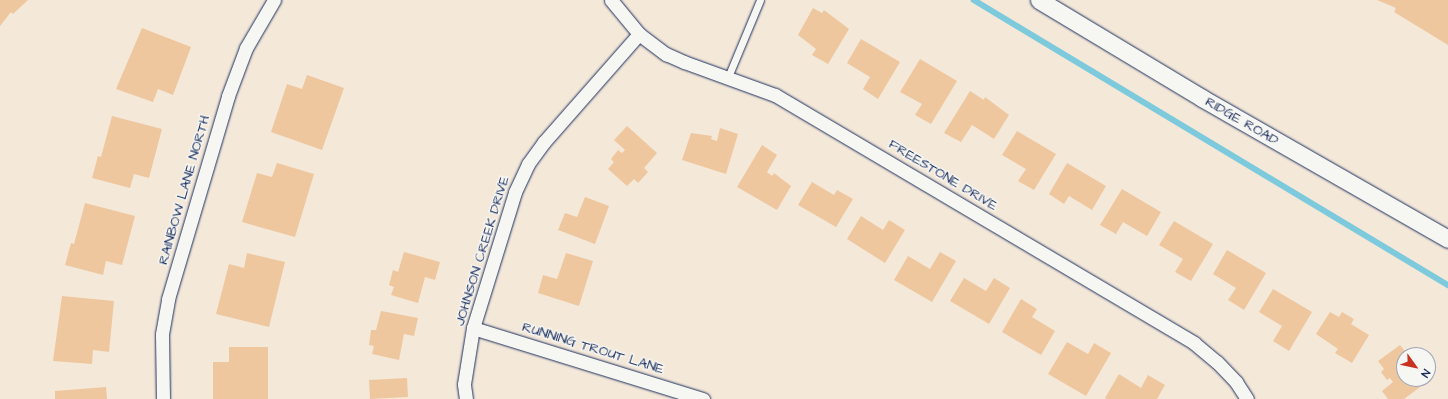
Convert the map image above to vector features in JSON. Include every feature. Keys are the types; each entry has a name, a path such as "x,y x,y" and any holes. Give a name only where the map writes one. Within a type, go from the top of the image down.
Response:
{"street":[{"name":"RAINBOW LANE NORTH","path":"163,399 162,334 168,299 228,96 246,48 274,0"},
{"name":"FREESTONE DRIVE","path":"611,0 638,34 684,62 757,87 789,102 1194,343 1217,362 1236,382 1247,399"},
{"name":"RIDGE ROAD","path":"1039,0 1202,98 1448,239"},
{"name":"JOHNSON CREEK DRIVE","path":"466,399 464,384 473,328 515,192 528,164 559,123 638,34"},
{"name":"RUNNING TROUT LANE","path":"473,328 703,399"}],"lane":[{"path":"728,77 760,0"}],"building":[{"path":"0,0 28,0 13,14 11,12 0,26"},
{"path":"1377,0 1448,0 1448,45 1394,12 1396,8"},
{"path":"813,8 822,13 824,10 849,29 828,64 812,55 816,49 798,35"},
{"path":"142,28 191,47 173,95 158,89 153,102 116,89"},
{"path":"861,39 900,62 878,99 863,89 870,77 847,63"},
{"path":"920,59 957,81 931,124 915,115 922,104 900,92"},
{"path":"307,75 344,88 322,150 271,132 287,84 302,89"},
{"path":"970,91 984,100 985,97 1009,115 994,139 972,125 961,142 944,133"},
{"path":"112,116 162,129 149,178 134,174 130,188 92,178 98,156 101,157"},
{"path":"627,126 657,153 644,168 648,172 638,183 634,179 627,186 608,169 614,162 611,159 618,150 622,153 625,150 614,140"},
{"path":"720,128 738,134 726,174 682,160 691,133 712,136 711,139 717,141"},
{"path":"1017,131 1056,154 1034,190 1018,181 1026,169 1002,155"},
{"path":"762,145 777,155 767,172 772,176 774,173 791,186 777,210 737,187"},
{"path":"277,163 314,174 295,237 242,222 257,173 272,177"},
{"path":"1067,163 1106,186 1092,210 1069,196 1064,204 1049,194"},
{"path":"812,182 834,195 837,190 853,199 836,227 798,205"},
{"path":"1122,189 1161,212 1147,236 1123,222 1116,234 1100,225"},
{"path":"585,197 609,206 595,244 558,230 565,213 577,217"},
{"path":"85,203 135,216 122,265 106,261 103,275 65,265 71,243 74,244"},
{"path":"861,216 883,230 889,220 905,230 885,263 847,239"},
{"path":"1174,221 1213,244 1191,281 1175,272 1183,259 1159,245"},
{"path":"1227,250 1266,273 1244,310 1228,300 1236,288 1213,274"},
{"path":"404,252 440,262 435,280 425,277 418,303 391,295 394,287 389,285 393,270 398,272"},
{"path":"940,252 956,261 932,302 894,280 908,256 930,269"},
{"path":"247,253 285,262 269,327 216,314 229,264 244,268"},
{"path":"566,253 593,261 579,306 538,293 543,275 557,279"},
{"path":"964,278 986,291 994,278 1010,288 989,324 950,301"},
{"path":"1273,289 1312,312 1289,351 1273,341 1282,326 1259,312"},
{"path":"62,296 114,301 109,352 93,350 92,364 53,361"},
{"path":"1021,299 1037,309 1032,317 1055,331 1041,355 1002,332"},
{"path":"381,311 418,318 414,336 404,334 399,360 372,354 374,346 369,345 371,330 376,330"},
{"path":"1330,312 1339,317 1342,312 1354,319 1351,324 1369,335 1352,363 1335,353 1338,349 1316,334"},
{"path":"1067,342 1088,354 1094,343 1111,353 1086,396 1048,374"},
{"path":"229,347 268,347 268,399 213,399 213,362 229,362"},
{"path":"1396,348 1396,387 1420,387 1404,399 1388,399 1382,391 1393,382 1390,378 1387,380 1381,372 1384,369 1378,361"},
{"path":"1119,374 1141,388 1148,375 1165,385 1157,399 1105,398"},
{"path":"407,378 408,397 370,399 369,380"},
{"path":"106,387 107,399 55,399 55,391"}],"waterway":[{"path":"974,0 1448,285"}]}
